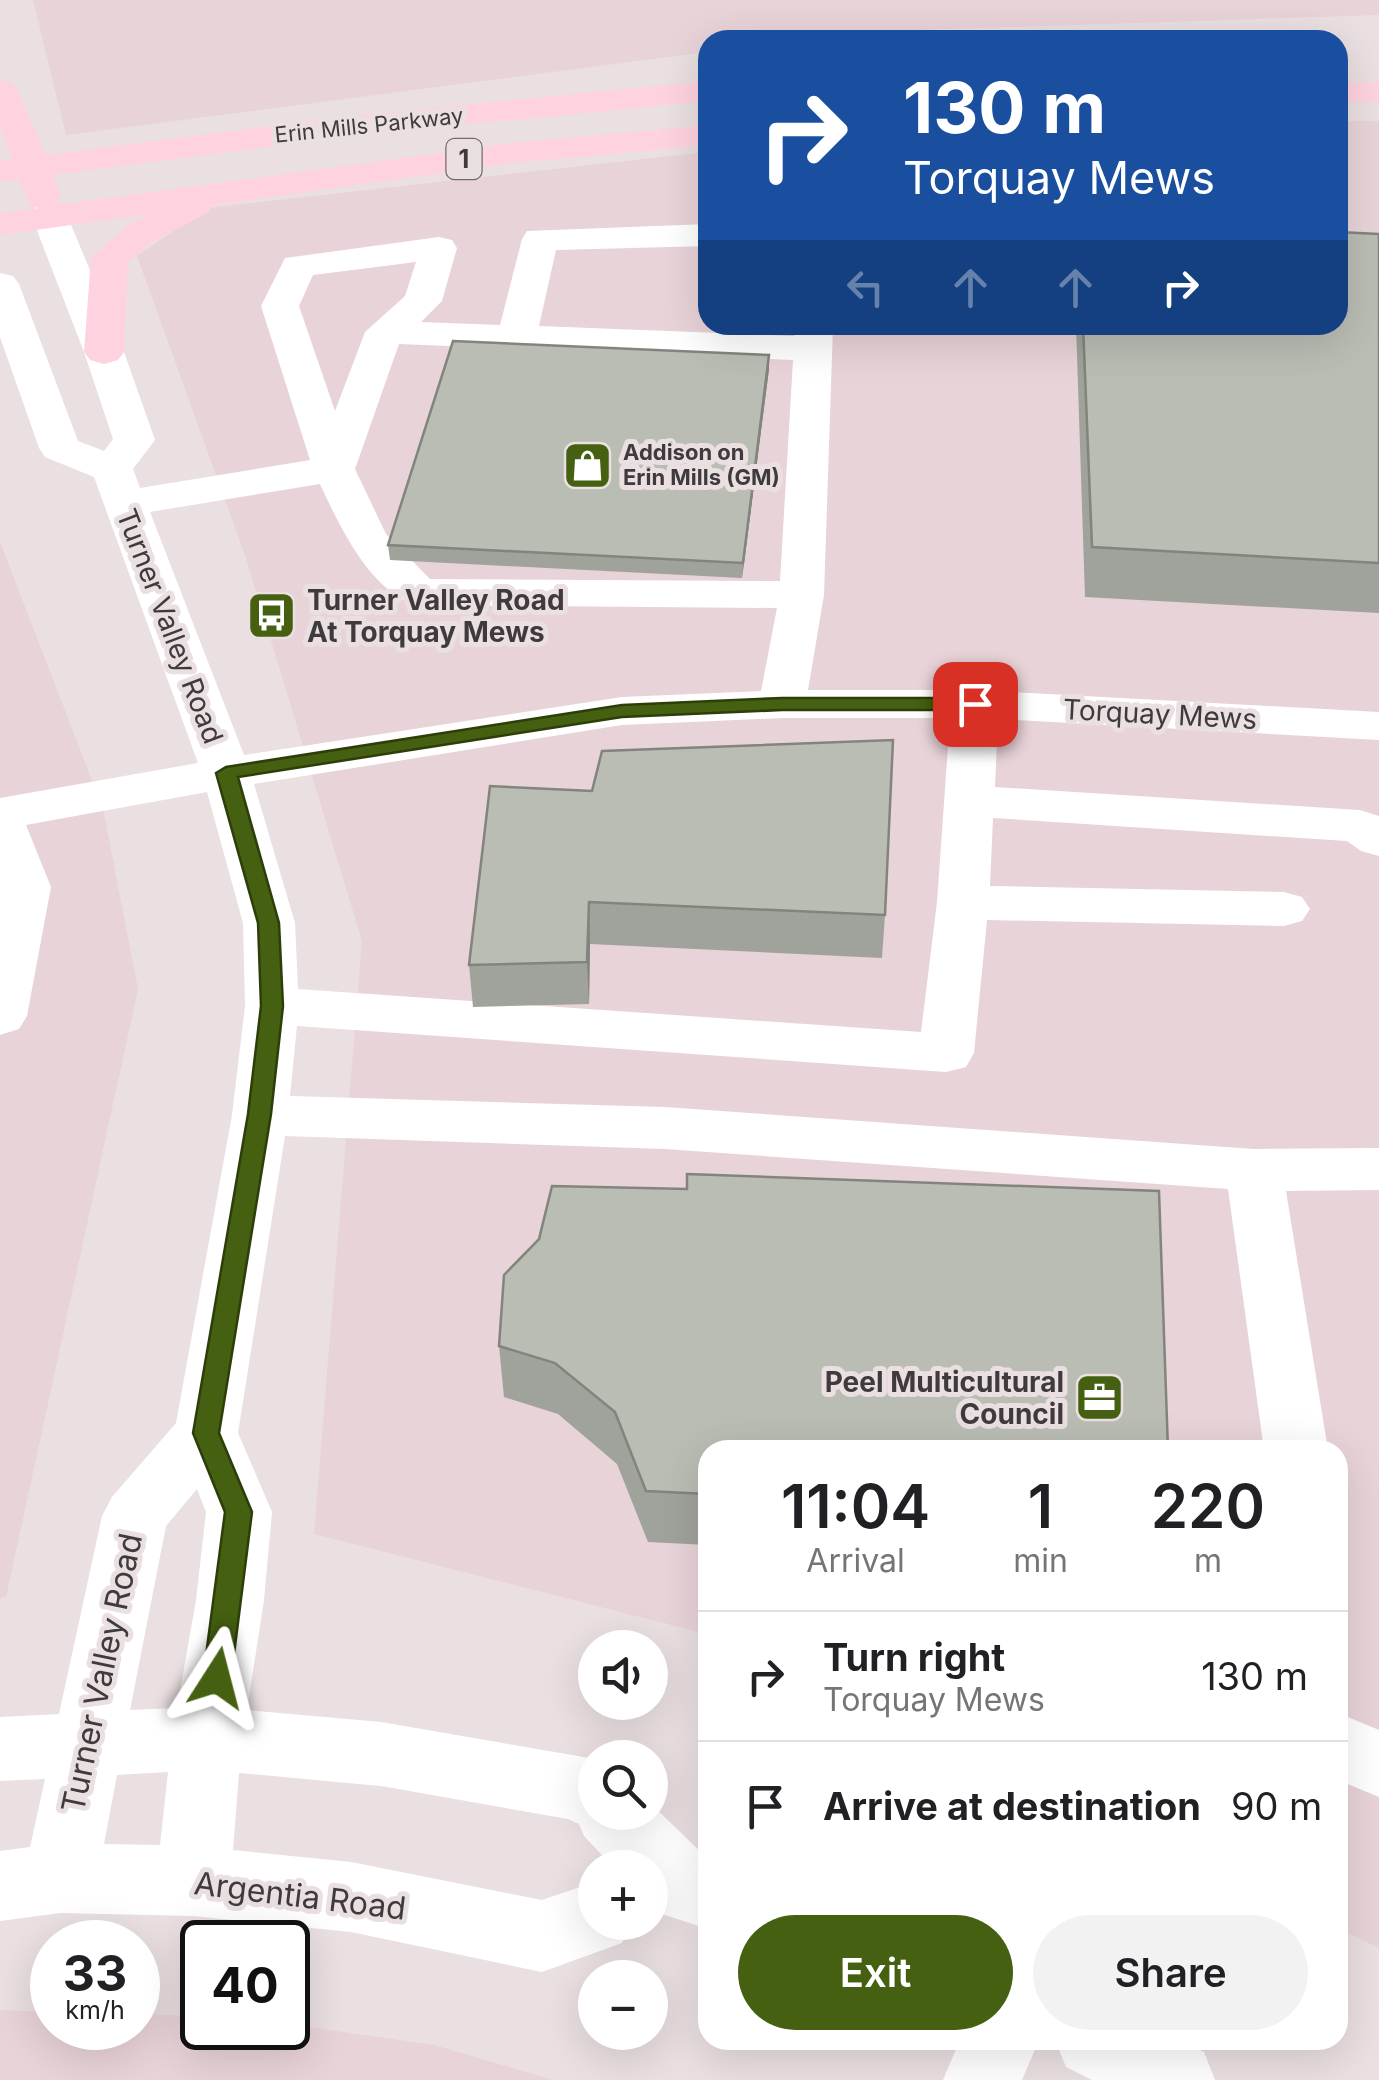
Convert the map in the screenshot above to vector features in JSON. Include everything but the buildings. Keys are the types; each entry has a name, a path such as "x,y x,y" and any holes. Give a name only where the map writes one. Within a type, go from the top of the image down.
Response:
{"main road":[{"path":"0,90 16,169 49,215"},
{"name":"Erin Mills Parkway","path":"16,169 358,124 698,91"},
{"path":"1348,93 1379,92"},
{"name":"Erin Mills Parkway","path":"49,215 513,153 698,136"},
{"path":"104,352 110,258 140,233 220,191"},
{"name":"1","path":"0,224 49,215"}],"street":[{"path":"49,215 104,352 134,440 117,487"},
{"path":"516,336 540,239 698,236"},
{"path":"334,468 384,332 423,302 439,248 298,266 280,306 334,468 366,538 418,592 802,595"},
{"path":"0,284 60,448 117,487 334,468"},
{"path":"384,332 814,337 802,595 782,704"},
{"name":"Turner Valley Road","path":"30,1882 86,1742 134,1516 206,1433 260,1114 272,1006 268,923 226,773 117,487"},
{"name":"Torquay Mews","path":"0,814 226,773 622,711 782,704 975,704 1379,726"},
{"path":"272,1006 946,1053 963,902 975,704"},
{"path":"967,801 1360,826 1379,840"},
{"path":"0,822 25,887 0,1016"},
{"path":"963,902 1284,909"},
{"path":"260,1114 664,1128 1254,1170 1379,1169"},
{"path":"1254,1170 1294,1440"},
{"path":"193,1881 207,1738 230,1600 239,1512 206,1433"},
{"path":"0,1749 207,1738 381,1754 578,1787"},
{"path":"1348,1750 1379,1765"},
{"path":"626,1830 680,1893"},
{"name":"Argentia Road","path":"30,1882 193,1881 351,1897 542,1936 578,1924"},
{"path":"982,2080 996,2050"},
{"path":"1126,2050 1172,2064"}],"shaded area":[{"path":"33,0 1379,0 1379,15 921,30 698,30 698,53 66,135"},
{"path":"1348,121 1379,121 1379,1948 1348,1933 1348,1440 698,1440 698,1632 314,1534 362,941 246,558 137,256 207,208 698,153 698,335 1348,335"},
{"path":"0,542 103,809 138,989 6,1597 0,1598"},
{"path":"0,2010 30,2011 30,2050 160,2050 160,2015 180,2015 180,2050 310,2050 310,2027 434,2045 553,2080 0,2080"}],"place":[{"name":"Addison on Erin Mills (GM)","path":"588,465"},
{"name":"Turner Valley Road At Torquay Mews","path":"272,616"},
{"name":"Peel Multicultural Council","path":"1099,1398"}],"route":[{"path":"217,1678 239,1512 206,1433 260,1114 272,1006 268,923 226,773 622,711 782,704 975,704"}]}
